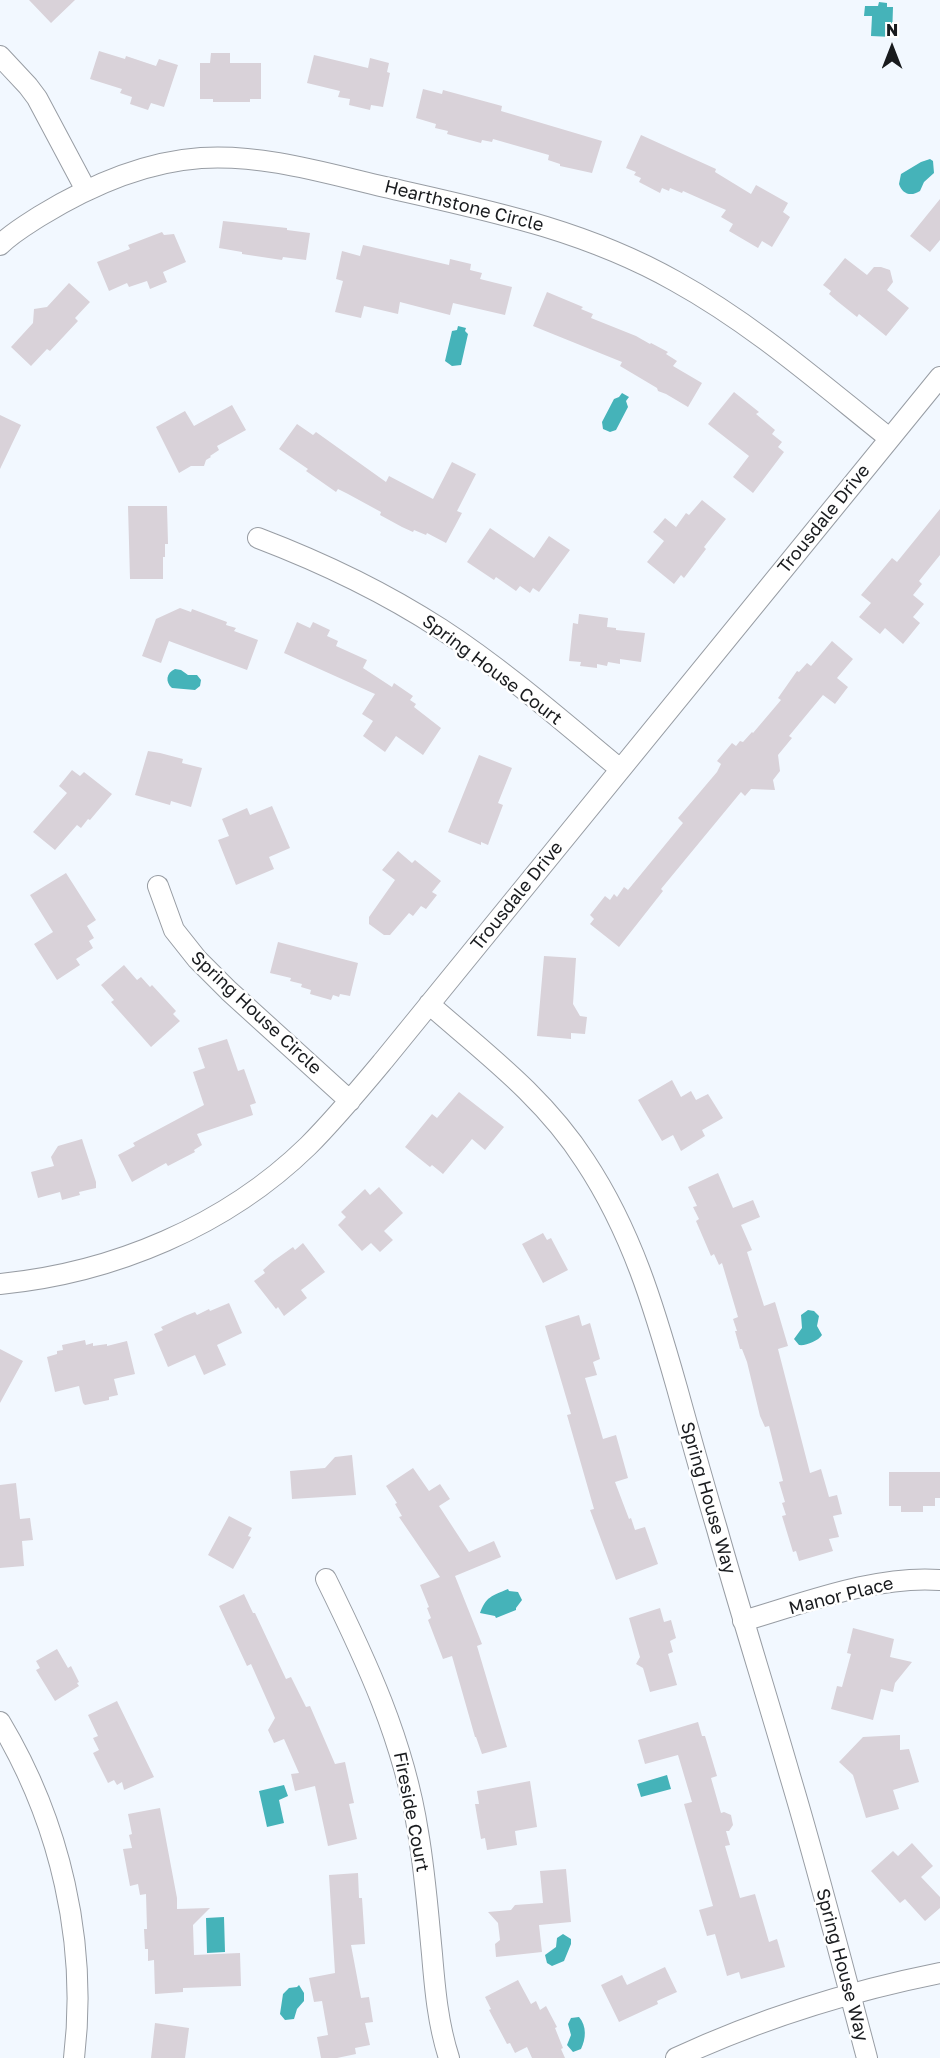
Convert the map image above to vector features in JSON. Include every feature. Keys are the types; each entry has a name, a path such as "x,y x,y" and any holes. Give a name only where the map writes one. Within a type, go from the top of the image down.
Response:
{"street":[{"path":"0,56 37,98 86,190"},
{"name":"Hearthstone Circle","path":"0,244 24,226 86,190 128,172 163,163 199,158 238,158 307,168 519,218 588,239 629,257 721,307 763,337 889,438"},
{"name":"Trousdale Drive","path":"0,1284 54,1276 93,1267 173,1238 234,1204 265,1183 307,1147 350,1101 940,377"},
{"name":"Spring House Court","path":"258,538 293,552 389,598 442,630 511,680 620,769"},
{"name":"Spring House Circle","path":"158,886 174,930 197,959 236,998 350,1101"},
{"name":"Spring House Way","path":"429,1004 505,1068 551,1115 587,1164 625,1233 648,1290 802,1817 867,2058"},
{"name":"Fireside Court","path":"326,1579 371,1675 395,1735 404,1767 423,1865 438,2014 449,2058"},
{"name":"Manor Place","path":"743,1621 866,1587 909,1580 940,1580"},
{"path":"0,1722 22,1761 34,1790 58,1859 68,1900 76,1960 74,2058"},
{"path":"676,2058 799,2010 940,1973"}],"water":[{"path":"879,2 887,3 887,7 893,7 892,37 871,36 872,16 864,16 865,6 878,6"},
{"path":"930,159 933,161 934,173 924,182 920,191 913,194 905,192 899,184 901,174"},
{"path":"458,326 466,328 465,331 468,334 461,365 452,366 445,361 452,331 457,330"},
{"path":"622,393 629,397 626,401 628,407 616,430 610,432 603,429 602,422 614,399"},
{"path":"175,669 188,675 197,675 201,680 200,686 195,690 172,688 168,683 168,678"},
{"path":"808,1310 814,1311 819,1316 817,1326 822,1335 812,1343 799,1345 794,1339 802,1328 801,1315"},
{"path":"508,1589 518,1592 522,1600 516,1610 496,1618 480,1613 490,1598"},
{"path":"667,1775 671,1789 641,1797 637,1784"},
{"path":"284,1785 288,1796 279,1800 284,1823 267,1827 259,1791"},
{"path":"224,1917 225,1952 207,1953 206,1918"},
{"path":"563,1934 571,1939 571,1944 564,1961 552,1966 547,1963 545,1955 556,1947 557,1938"},
{"path":"299,1985 304,1993 304,2001 297,2009 294,2019 285,2020 280,2014 283,1994 289,1988"},
{"path":"579,2017 583,2024 585,2037 581,2049 573,2052 567,2045 571,2035 568,2024 571,2018"}],"building":[{"path":"29,0 75,0 51,23"},
{"path":"99,51 125,59 126,56 156,66 159,59 178,65 164,107 151,103 148,110 130,104 132,97 120,93 122,89 90,79"},
{"path":"211,53 230,53 230,63 261,63 261,99 250,99 250,102 213,102 213,99 200,99 200,63 210,63"},
{"path":"314,55 368,68 370,58 389,63 387,72 390,73 383,107 371,105 370,110 349,105 350,99 338,97 340,91 307,83"},
{"path":"423,89 442,94 443,90 502,106 501,111 602,141 592,173 560,166 548,160 549,155 493,139 492,142 482,140 481,143 447,134 448,131 435,128 436,124 416,118"},
{"path":"641,135 716,169 715,172 751,194 756,185 788,203 783,212 790,217 772,247 762,241 758,248 729,231 733,224 721,217 726,210 683,191 682,193 670,188 669,191 662,188 660,193 639,182 641,178 634,175 636,172 626,168"},
{"path":"940,199 940,240 930,252 910,236"},
{"path":"223,221 287,228 287,230 310,233 306,260 283,257 282,260 219,248"},
{"path":"162,232 164,235 174,234 186,262 163,272 167,282 150,289 147,281 129,287 127,283 109,291 97,262 130,249 128,245"},
{"path":"363,245 449,265 450,259 471,264 470,270 482,273 480,279 512,287 505,315 453,303 450,315 400,302 398,314 364,306 361,318 335,312 343,281 336,279 342,251 360,256"},
{"path":"845,258 867,275 874,267 890,270 893,282 887,290 909,308 886,336 859,314 857,317 837,301 829,294 831,291 823,285"},
{"path":"69,283 90,302 75,318 78,321 50,351 47,349 31,366 11,347 33,323 34,309 47,307"},
{"path":"547,292 583,307 581,309 593,314 591,318 668,352 666,354 677,361 673,366 702,383 688,407 620,366 622,362 533,326"},
{"path":"734,392 759,412 756,414 775,430 772,434 782,442 778,447 784,452 753,493 733,477 749,456 708,424"},
{"path":"232,405 246,430 217,446 219,450 206,460 204,466 191,466 179,473 156,427 185,411 194,426"},
{"path":"0,415 21,425 0,469"},
{"path":"297,424 313,435 316,432 386,482 389,476 433,499 452,462 476,474 457,511 462,513 446,543 427,533 426,535 414,530 413,532 402,527 380,515 381,512 348,494 338,489 336,492 306,471 308,469 279,449"},
{"path":"702,500 726,519 684,578 681,575 674,584 647,562 664,541 653,532 665,518 676,527 686,513 689,515"},
{"path":"128,506 167,506 168,544 165,544 165,557 163,557 163,579 130,579"},
{"path":"940,509 940,555 919,581 922,584 913,595 924,604 913,617 920,623 903,644 885,628 880,634 859,617 871,603 861,595 892,558 897,562"},
{"path":"490,528 534,558 549,536 570,550 539,592 533,588 530,593 520,586 516,591 496,577 494,580 467,562"},
{"path":"180,608 191,612 192,609 227,622 226,625 236,628 234,631 258,640 247,670 169,641 161,663 142,656 156,619"},
{"path":"579,614 608,618 607,627 616,628 616,630 645,633 641,662 620,659 620,664 608,662 607,666 597,664 597,668 580,666 581,662 569,661 573,623 578,624"},
{"path":"297,622 310,628 313,622 330,630 327,636 338,641 336,646 367,660 363,668 392,687 394,683 413,696 410,700 416,704 414,707 441,728 423,755 396,736 385,752 363,736 373,721 362,714 375,694 284,653"},
{"path":"832,641 853,659 837,678 848,687 835,704 823,695 789,736 792,738 778,755 780,771 773,780 775,790 751,789 745,796 741,792 661,889 663,891 619,947 590,924 594,919 590,915 605,896 610,900 614,894 617,897 624,887 628,890 683,823 678,818 717,772 721,764 717,761 732,743 736,746 753,733 781,700 778,698 797,671 799,672 807,663 811,666"},
{"path":"148,751 183,759 182,763 202,768 191,807 171,801 170,805 135,795"},
{"path":"479,755 512,768 498,803 503,805 488,845 481,842 481,845 448,832"},
{"path":"72,770 80,776 84,772 112,794 90,820 88,819 81,828 77,825 55,850 33,832 67,793 59,786"},
{"path":"272,806 290,848 269,857 274,869 236,885 218,840 229,836 222,819 247,808 250,815"},
{"path":"398,851 412,863 415,860 441,881 432,892 437,895 426,909 421,906 413,916 409,913 390,935 384,935 369,924 369,917 395,880 382,870"},
{"path":"66,873 96,920 87,926 94,938 89,941 93,948 76,959 80,965 57,980 34,944 53,932 30,895"},
{"path":"278,942 358,963 350,996 333,995 331,1000 310,994 311,990 301,987 302,984 290,981 291,978 270,973"},
{"path":"544,956 576,958 573,1004 580,1016 587,1017 585,1034 571,1033 571,1039 537,1036"},
{"path":"124,965 137,980 141,977 150,987 152,985 176,1011 173,1014 180,1021 151,1047 111,1002 114,1000 101,985"},
{"path":"227,1039 238,1071 244,1069 256,1103 250,1105 253,1115 197,1134 202,1145 194,1150 195,1152 168,1166 166,1163 132,1182 118,1155 135,1146 133,1143 204,1105 193,1072 205,1068 198,1048"},
{"path":"672,1080 681,1097 691,1091 696,1100 708,1094 723,1118 702,1130 705,1136 681,1151 673,1135 662,1141 638,1100"},
{"path":"459,1092 504,1127 485,1150 472,1139 443,1174 432,1165 430,1167 405,1147 432,1114 437,1118"},
{"path":"82,1139 96,1188 79,1192 80,1195 62,1200 60,1192 38,1198 31,1172 54,1166 51,1157 58,1146"},
{"path":"718,1173 733,1208 753,1200 760,1217 741,1225 752,1250 747,1252 764,1306 775,1302 788,1346 778,1349 810,1473 821,1469 829,1497 837,1495 842,1514 833,1516 839,1537 829,1539 833,1551 799,1561 796,1551 793,1552 782,1516 786,1515 782,1503 785,1502 779,1482 783,1481 769,1426 765,1427 760,1416 747,1362 740,1349 733,1319 738,1317 722,1263 719,1265 714,1254 711,1256 696,1221 699,1219 693,1207 697,1206 688,1187"},
{"path":"379,1187 403,1213 384,1231 393,1240 380,1252 371,1243 362,1251 338,1225 346,1217 341,1212 365,1189 370,1195"},
{"path":"543,1233 547,1240 551,1238 568,1270 543,1283 522,1244"},
{"path":"303,1243 325,1272 301,1290 307,1298 284,1316 254,1281 265,1273 263,1270 272,1262 293,1247 295,1250"},
{"path":"229,1303 242,1333 217,1345 226,1365 204,1375 195,1355 168,1367 154,1334 163,1330 161,1327 185,1316 195,1312 197,1315"},
{"path":"579,1315 582,1326 590,1323 600,1359 593,1362 597,1375 585,1378 603,1439 616,1435 628,1478 615,1482 635,1530 645,1527 658,1564 616,1580 590,1510 594,1509 567,1415 571,1414 545,1326"},
{"path":"85,1340 86,1345 93,1343 93,1346 107,1344 107,1346 127,1341 135,1374 114,1379 118,1395 109,1397 109,1400 85,1405 79,1386 55,1392 47,1357 63,1350 62,1345"},
{"path":"0,1349 23,1361 0,1403"},
{"path":"352,1455 356,1495 292,1499 290,1471 325,1468 335,1457"},
{"path":"413,1468 429,1491 440,1484 450,1499 439,1506 469,1552 494,1541 501,1557 455,1576 482,1644 477,1646 507,1747 482,1754 452,1656 443,1659 428,1620 431,1618 427,1608 429,1607 420,1585 440,1577 399,1517 402,1516 395,1504 397,1503 386,1486"},
{"path":"889,1472 940,1472 940,1498 935,1498 935,1506 923,1506 923,1512 901,1512 901,1506 889,1506"},
{"path":"16,1483 20,1519 30,1518 33,1540 22,1541 24,1566 0,1568 0,1485"},
{"path":"229,1516 252,1528 248,1536 251,1537 233,1569 208,1555"},
{"path":"244,1594 286,1679 291,1677 306,1707 310,1706 335,1764 345,1762 354,1803 349,1804 357,1839 328,1846 315,1786 295,1791 291,1774 299,1773 284,1739 274,1743 268,1730 275,1718 251,1664 247,1666 219,1606"},
{"path":"660,1608 664,1622 671,1620 676,1638 670,1641 673,1652 668,1654 677,1685 650,1692 643,1668 636,1664 640,1657 629,1618"},
{"path":"853,1628 894,1639 890,1657 912,1662 895,1683 893,1692 881,1689 873,1720 831,1709 837,1686 842,1687 851,1654 847,1653"},
{"path":"57,1649 68,1668 71,1666 79,1686 55,1701 36,1670 40,1668 36,1661"},
{"path":"117,1701 154,1777 124,1790 122,1782 117,1785 114,1780 108,1783 93,1753 99,1750 93,1738 98,1736 88,1715"},
{"path":"698,1722 702,1736 705,1736 717,1776 711,1778 721,1813 731,1815 733,1825 729,1831 726,1831 730,1845 725,1846 740,1898 755,1894 769,1942 777,1939 785,1967 741,1979 739,1972 727,1976 715,1934 707,1936 699,1910 713,1906 684,1804 692,1802 678,1755 645,1764 638,1740"},
{"path":"900,1735 900,1750 909,1749 919,1782 893,1790 899,1809 866,1818 853,1775 839,1762 863,1737"},
{"path":"530,1781 537,1827 515,1831 517,1845 487,1850 485,1838 481,1839 477,1816 475,1804 479,1804 477,1791"},
{"path":"160,1808 177,1898 177,1909 210,1908 193,1925 194,1955 240,1953 241,1986 183,1988 183,1992 155,1994 154,1960 148,1961 148,1949 145,1949 146,1894 140,1895 138,1884 130,1886 123,1849 132,1848 128,1814"},
{"path":"912,1843 933,1866 921,1877 940,1897 940,1908 925,1921 905,1899 900,1903 871,1871 893,1851 898,1856"},
{"path":"566,1869 571,1922 539,1925 542,1952 496,1957 495,1944 500,1940 498,1923 488,1912 511,1910 515,1905 543,1903 540,1871"},
{"path":"358,1873 365,1944 351,1945 361,1998 369,1997 373,2022 365,2023 370,2045 355,2048 356,2054 337,2058 321,2058 317,2037 328,2035 322,2001 314,2002 309,1978 335,1973 329,1875"},
{"path":"665,1967 677,1992 657,2001 658,2004 619,2022 601,1985 622,1975 627,1985"},
{"path":"518,1980 531,2004 536,2001 540,2010 546,2006 557,2027 555,2028 565,2058 532,2058 527,2047 515,2053 510,2043 507,2044 489,2010 491,2009 485,1997"},
{"path":"155,2023 189,2028 185,2058 151,2058"}]}
